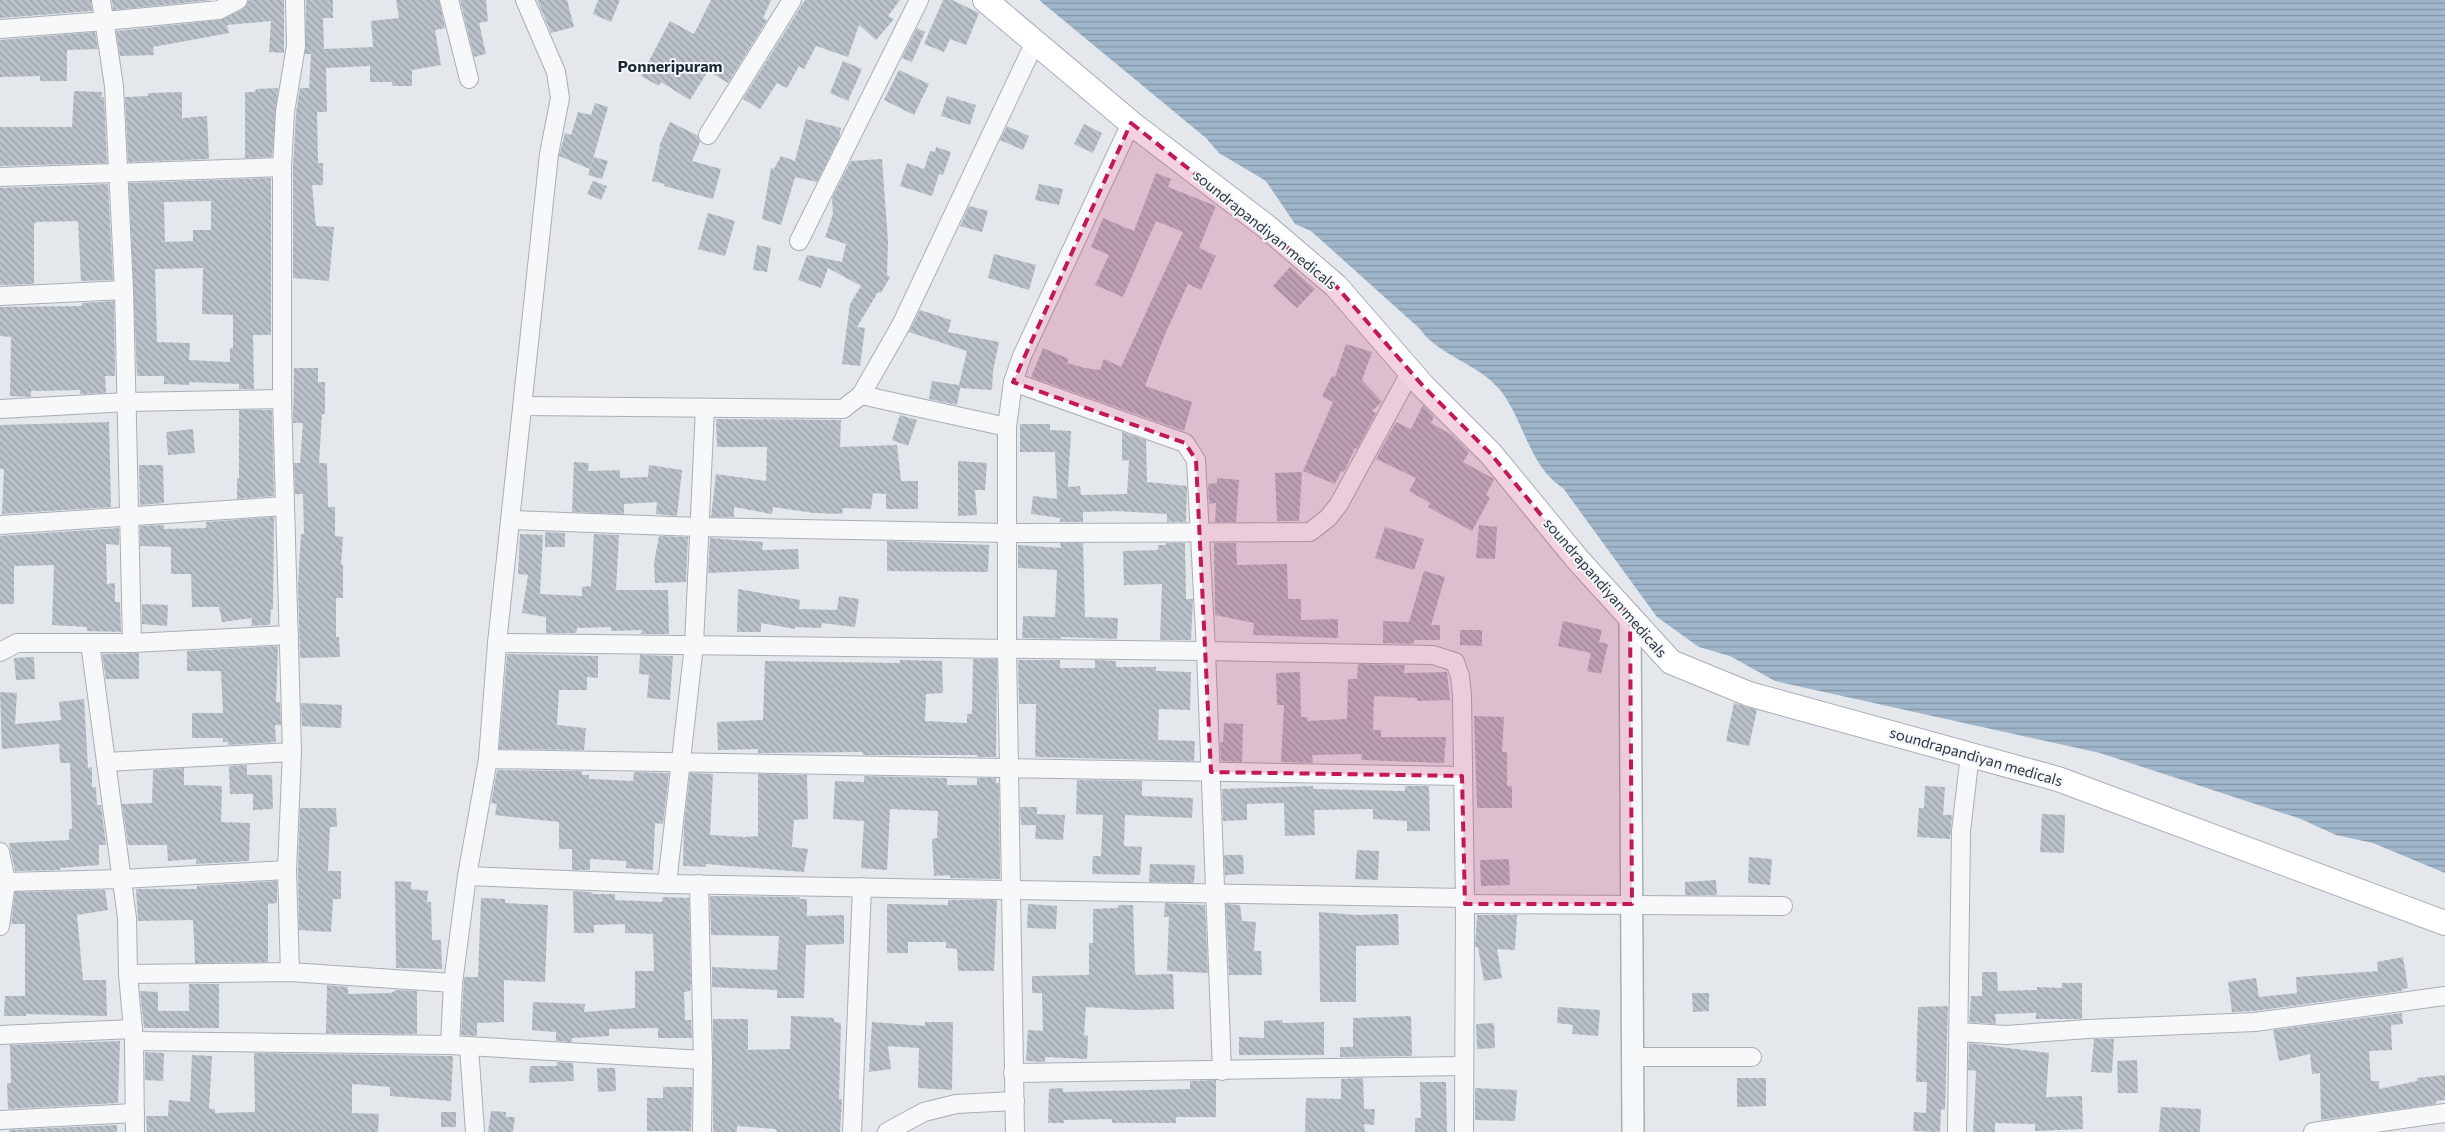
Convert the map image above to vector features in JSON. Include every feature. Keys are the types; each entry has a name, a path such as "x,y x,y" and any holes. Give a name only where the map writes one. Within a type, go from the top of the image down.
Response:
{"main road":[{"name":"soundrapandiyan medicals","path":"984,0 1131,123 1267,228 1336,286 1411,371 1491,454 1578,560 1671,662 1740,691 2058,779 2445,923"}],"street":[{"path":"101,0 114,86 124,290 132,643"},
{"path":"0,29 104,22 219,10 238,0"},
{"path":"290,972 287,870 292,752 282,399 282,167 285,112 296,46 295,0"},
{"path":"449,0 469,79"},
{"path":"450,1046 453,983 467,876 488,759 497,643 512,520 549,154 560,98 556,72 525,0"},
{"path":"708,135 792,0"},
{"path":"799,241 919,0"},
{"path":"523,406 843,409 861,395 901,325 1035,42"},
{"path":"1015,1132 1007,649 1007,428 1013,382 1022,356 1131,123"},
{"path":"0,177 282,167"},
{"path":"0,296 124,290"},
{"path":"512,520 698,527 1007,533 1310,532 1328,518 1339,504 1411,371"},
{"path":"1013,382 1185,443 1196,460 1206,651 1222,1071"},
{"path":"861,395 1007,428"},
{"path":"0,409 128,402 282,399"},
{"path":"667,884 694,645 705,408"},
{"path":"0,526 286,506"},
{"path":"1630,615 1634,1132"},
{"path":"0,652 16,643 132,643 289,635"},
{"path":"90,642 127,918 128,974 133,1035 135,1132"},
{"path":"497,643 1433,655 1455,662 1460,676 1462,696 1465,901 1464,1132"},
{"path":"106,762 292,752"},
{"path":"1957,1132 1961,831 1970,754"},
{"path":"488,759 1462,776"},
{"path":"0,852 6,882 0,926"},
{"path":"6,882 122,879 287,870"},
{"path":"467,876 667,884 1784,906"},
{"path":"699,884 704,1060 702,1132"},
{"path":"852,1132 862,887"},
{"path":"128,974 290,972 453,983"},
{"path":"1959,1032 2006,1035 2088,1029 2254,1022 2445,996"},
{"path":"0,1035 133,1035 450,1046 704,1060"},
{"path":"469,1047 475,1132"},
{"path":"1633,1057 1752,1057"},
{"path":"1013,1073 1463,1066"},
{"path":"887,1132 924,1112 956,1104 1015,1101"},
{"path":"2313,1132 2445,1112"},
{"path":"0,1120 135,1113"}],"highlighted area":[{"path":"1131,123 1336,286 1423,386 1491,454 1578,560 1630,615 1632,904 1465,904 1462,776 1211,772 1196,460 1185,443 1013,382"}],"water":[{"path":"1039,0 2445,0 2445,873 2373,843 2336,835 2301,819 2100,753 1775,681 1730,656 1699,647 1657,617 1563,488 1542,467 1534,455 1508,402 1491,381 1437,346 1311,231 1295,224 1266,181 1219,153 1206,138"}],"building":[{"path":"0,0 91,0 92,11 0,18"},
{"path":"112,0 212,0 113,10"},
{"path":"249,0 284,0 284,53 269,52 271,21 227,25 229,33 153,47 154,55 120,56 116,31 220,20 243,9"},
{"path":"306,0 333,0 333,18 323,18 324,49 373,47 371,21 399,18 396,0 439,0 445,28 435,30 441,65 412,70 412,86 393,86 392,82 370,82 370,66 326,68 327,112 317,112 318,163 323,163 323,185 312,185 316,226 334,227 329,281 293,278 293,167 296,113 300,88 309,88 311,54 305,54"},
{"path":"460,0 486,0 488,21 479,23 486,54 474,57"},
{"path":"537,0 567,0 574,27 551,33"},
{"path":"598,0 620,0 611,22 593,14"},
{"path":"711,0 771,0 763,18 767,20 728,83 708,71 690,100 661,82 659,86 641,76 670,21 694,34"},
{"path":"805,0 900,0 888,16 894,19 876,40 859,25 848,57 816,46 804,69 799,66 787,88 777,83 760,109 743,99"},
{"path":"943,0 952,0 979,13 966,45 950,39 944,52 924,44"},
{"path":"917,28 925,32 912,62 902,58"},
{"path":"95,32 98,49 67,50 67,81 40,81 40,76 0,77 0,40"},
{"path":"843,61 862,69 848,101 830,93"},
{"path":"899,70 929,84 914,115 884,100"},
{"path":"278,88 272,157 245,158 245,92 255,92 256,89"},
{"path":"74,91 102,92 101,97 104,97 107,163 0,166 0,127 72,127"},
{"path":"182,92 182,118 207,116 209,159 128,162 125,97 148,96 148,93"},
{"path":"947,96 976,105 970,125 941,116"},
{"path":"595,103 608,107 590,169 559,156 565,133 571,135 578,112 591,115"},
{"path":"806,119 841,128 839,138 817,182 795,177 781,225 762,219 771,168 774,169 781,156 795,161"},
{"path":"670,122 697,135 700,142 692,161 721,169 713,199 652,181 659,146"},
{"path":"1084,124 1102,133 1093,153 1074,144"},
{"path":"1007,126 1029,136 1023,150 1000,140"},
{"path":"936,147 951,152 943,175 939,174 932,196 900,186 907,163 924,169 930,151 935,152"},
{"path":"594,157 608,161 602,179 588,175"},
{"path":"882,159 888,242 887,275 890,277 881,293 878,292 857,327 865,328 860,366 842,364 850,304 861,286 828,268 821,288 798,280 807,255 842,262 846,244 825,237 833,214 832,198 851,161"},
{"path":"1156,173 1171,179 1168,187 1216,206 1199,248 1216,256 1201,290 1188,284 1166,332 1145,386 1192,402 1184,431 1031,377 1043,348 1069,359 1067,363 1085,368 1100,370 1104,359 1121,367 1183,232 1156,221 1123,297 1095,285 1109,255 1091,247 1103,218 1134,231"},
{"path":"271,178 271,335 253,335 254,389 239,389 239,384 189,382 189,385 164,384 164,376 137,376 129,183","holes":["211,201 211,230 193,230 193,241 165,242 164,202","203,268 202,314 233,315 233,348 230,348 230,362 189,360 190,343 157,342 155,269"]},
{"path":"593,181 607,186 601,200 587,194"},
{"path":"108,184 113,280 81,281 78,221 36,222 34,224 34,284 0,285 0,188"},
{"path":"1039,184 1063,189 1059,205 1035,200"},
{"path":"969,206 988,211 982,232 960,226"},
{"path":"708,213 735,221 725,256 698,249"},
{"path":"757,245 771,248 767,272 753,270"},
{"path":"994,254 1036,265 1029,290 988,278"},
{"path":"1290,267 1315,289 1297,308 1273,286"},
{"path":"114,301 115,376 105,376 106,393 80,394 80,390 31,391 31,397 10,396 11,337 0,336 0,307 82,306 82,303"},
{"path":"920,310 951,320 948,332 999,342 993,371 992,390 960,388 957,405 929,399 932,381 959,385 967,351 909,332"},
{"path":"1346,344 1372,352 1362,380 1382,402 1372,411 1376,413 1357,449 1355,448 1344,472 1341,471 1335,484 1303,471 1333,402 1322,396 1332,376 1335,377"},
{"path":"294,368 318,368 318,382 325,382 325,414 322,414 319,463 327,463 328,507 335,507 335,536 343,537 341,565 343,565 343,598 336,598 336,637 339,637 340,657 300,658 298,584 301,534 304,534 303,494 295,494 294,463 300,463 303,423 293,423"},
{"path":"1423,405 1434,417 1431,423 1452,435 1469,452 1463,462 1494,479 1486,495 1490,498 1472,531 1428,507 1430,503 1409,491 1416,478 1376,459 1396,422 1411,429"},
{"path":"239,410 272,410 274,496 237,499 237,478 239,479"},
{"path":"900,415 917,420 908,446 892,440"},
{"path":"716,419 841,420 840,447 897,445 901,481 918,481 918,509 886,509 886,494 873,493 871,509 843,508 842,514 814,513 773,507 772,514 734,507 734,517 711,517 716,474 766,481 767,447 717,447"},
{"path":"109,422 111,507 2,514 4,469 0,469 0,425"},
{"path":"1020,424 1050,424 1050,430 1071,431 1068,487 1080,486 1081,495 1127,494 1129,460 1122,461 1122,432 1146,440 1147,482 1187,486 1186,522 1167,522 1167,514 1117,511 1083,512 1083,522 1060,522 1060,518 1031,514 1033,496 1057,499 1055,452 1020,452"},
{"path":"193,429 195,453 168,455 166,432"},
{"path":"958,461 987,463 985,490 975,490 977,515 958,516"},
{"path":"574,462 589,463 588,471 620,470 620,478 648,477 649,465 682,470 677,516 656,514 657,502 624,504 624,514 572,512"},
{"path":"139,465 163,465 164,503 140,505"},
{"path":"1302,472 1299,521 1277,521 1275,473"},
{"path":"1217,478 1239,480 1236,522 1215,522 1216,503 1209,504 1208,484 1217,483"},
{"path":"274,517 273,609 271,609 270,625 251,626 252,618 222,622 219,607 192,607 191,574 171,574 171,547 140,546 140,526 164,525 164,529 206,528 206,522"},
{"path":"1479,525 1497,527 1495,559 1476,558"},
{"path":"1385,527 1424,539 1414,570 1375,558"},
{"path":"119,528 119,545 106,544 107,584 115,583 115,602 120,602 121,632 87,631 87,627 52,625 54,565 14,566 14,604 0,604 0,536"},
{"path":"545,532 565,533 565,547 545,547"},
{"path":"520,534 543,535 540,594 582,596 582,587 591,586 594,534 619,535 616,590 668,590 669,634 641,634 642,630 611,631 611,627 577,628 576,633 546,633 546,617 522,613 528,575 518,574"},
{"path":"659,536 688,537 686,582 655,583 654,563"},
{"path":"710,538 763,542 762,550 798,549 799,569 708,573"},
{"path":"887,541 989,545 988,572 887,571"},
{"path":"1060,543 1083,543 1085,617 1118,618 1117,639 1022,638 1023,616 1055,617 1057,570 1018,568 1018,545 1061,548"},
{"path":"1166,543 1185,543 1186,599 1193,599 1191,640 1160,640 1162,584 1124,585 1123,551 1158,550 1158,545 1166,545"},
{"path":"1214,543 1236,543 1237,565 1287,564 1288,599 1301,599 1301,620 1338,619 1338,638 1253,635 1254,623 1215,615"},
{"path":"1424,571 1445,577 1431,625 1440,625 1440,640 1414,640 1413,644 1383,643 1383,621 1409,622"},
{"path":"738,589 800,600 799,609 837,610 839,596 859,599 855,627 822,623 821,628 795,627 795,629 761,623 761,632 737,632"},
{"path":"142,604 168,605 167,626 142,624"},
{"path":"1563,621 1602,630 1599,642 1608,644 1601,674 1587,671 1591,653 1558,646"},
{"path":"1460,630 1482,630 1482,646 1460,645"},
{"path":"278,646 276,702 280,702 281,725 275,725 276,742 228,745 228,742 223,742 223,738 192,738 192,713 223,713 221,671 187,671 187,651"},
{"path":"139,653 139,679 106,679 102,654"},
{"path":"507,654 598,656 598,678 587,677 587,690 559,690 557,725 586,728 584,750 499,749"},
{"path":"640,655 673,656 670,700 647,698 649,675 639,674"},
{"path":"34,657 35,679 16,680 14,658"},
{"path":"973,659 997,659 996,757 977,757 977,755 864,755 862,752 758,753 758,749 718,750 717,722 763,720 765,661 900,663 900,660 942,661 943,693 926,694 925,721 967,723 967,714 972,714"},
{"path":"1018,660 1060,660 1060,668 1095,668 1095,660 1116,661 1116,667 1156,667 1156,671 1191,672 1190,710 1159,709 1158,740 1195,741 1194,761 1035,757 1036,704 1019,704"},
{"path":"1358,664 1405,665 1404,673 1447,672 1450,700 1417,701 1417,698 1374,696 1373,730 1381,730 1381,737 1446,737 1444,763 1361,760 1362,754 1312,755 1313,763 1281,762 1284,705 1277,705 1276,673 1300,672 1301,717 1308,717 1307,721 1347,719 1348,679 1357,679"},
{"path":"0,692 17,693 15,724 61,720 59,702 84,699 88,768 92,767 92,787 96,787 97,805 101,805 106,845 99,845 99,865 60,868 60,870 15,871 9,843 69,840 69,829 72,829 70,763 60,763 59,744 2,749"},
{"path":"301,703 342,705 341,728 302,726"},
{"path":"1734,703 1757,710 1749,746 1726,741"},
{"path":"1474,716 1504,717 1502,752 1507,752 1507,786 1512,786 1512,808 1477,808"},
{"path":"1224,723 1243,724 1242,762 1221,761 1220,742 1223,742"},
{"path":"247,765 247,775 272,775 273,809 253,810 253,794 230,794 229,766"},
{"path":"184,768 184,785 222,786 221,822 250,823 249,861 196,864 196,859 168,861 167,845 128,845 122,804 152,803 153,770"},
{"path":"497,770 582,771 582,775 589,775 589,779 633,781 634,772 669,773 663,824 655,823 653,870 626,868 626,861 590,859 590,870 572,870 572,849 559,849 559,822 495,815 497,804 491,803"},
{"path":"690,773 713,774 710,835 745,837 758,836 758,774 807,775 808,819 794,820 792,847 808,849 804,872 706,864 706,867 683,866 684,825"},
{"path":"864,776 947,778 947,785 977,785 977,778 996,778 996,783 999,783 1000,879 950,878 950,875 934,876 932,839 937,838 938,811 890,809 887,870 861,868 864,821 833,819 835,781 864,782"},
{"path":"1077,780 1142,781 1142,796 1193,798 1192,818 1125,815 1124,846 1142,847 1140,875 1092,874 1093,856 1101,856 1103,815 1076,814"},
{"path":"1313,786 1313,789 1405,791 1405,786 1429,786 1430,831 1407,831 1407,821 1373,819 1373,809 1314,810 1315,835 1285,836 1284,803 1247,804 1247,820 1223,821 1222,789"},
{"path":"1925,786 1945,787 1943,815 1952,815 1950,839 1917,837 1919,808 1924,808"},
{"path":"1020,807 1037,807 1037,814 1065,815 1063,840 1035,839 1036,825 1021,825"},
{"path":"300,808 336,808 337,827 330,827 328,871 341,871 341,899 333,899 331,932 299,930"},
{"path":"2042,814 2065,815 2064,853 2040,852"},
{"path":"1357,850 1379,851 1378,880 1355,879"},
{"path":"1224,855 1243,855 1244,874 1225,875"},
{"path":"1749,857 1772,859 1770,885 1748,883"},
{"path":"1509,859 1510,885 1481,886 1480,860"},
{"path":"1150,864 1195,865 1194,883 1149,882"},
{"path":"1716,880 1717,895 1685,895 1685,882"},
{"path":"277,881 277,903 268,904 268,962 195,963 193,920 138,921 136,889 197,889 197,886"},
{"path":"395,881 411,882 411,889 428,891 427,902 431,902 432,940 441,940 442,969 396,968"},
{"path":"105,890 108,910 77,915 83,980 106,980 107,1016 26,1014 26,1016 4,1016 5,996 25,996 25,924 11,924 15,892"},
{"path":"573,891 591,892 593,894 615,894 615,900 662,902 663,897 689,898 691,986 690,991 684,992 685,1020 691,1020 692,1038 658,1038 658,1028 609,1029 609,1036 572,1038 572,1042 556,1041 556,1032 532,1030 533,1002 585,1004 584,1012 635,1008 635,971 654,971 653,934 625,933 625,924 594,925 594,933 574,933"},
{"path":"710,896 800,897 799,899 807,899 807,916 844,915 844,944 806,945 804,998 777,998 777,990 712,987 712,967 777,970 779,936 711,935"},
{"path":"481,898 505,899 505,903 548,905 545,982 504,980 504,1022 477,1023 477,1036 461,1035 464,977 478,977"},
{"path":"948,900 997,900 994,971 958,971 957,949 946,948 946,942 908,942 908,953 887,953 887,904 948,905"},
{"path":"1165,903 1205,905 1208,973 1167,971 1169,917 1164,917"},
{"path":"1028,904 1057,906 1056,929 1027,928"},
{"path":"1226,904 1240,905 1242,921 1256,922 1254,951 1261,951 1262,975 1229,975"},
{"path":"1118,905 1133,905 1135,973 1137,975 1173,974 1174,1009 1135,1010 1086,1007 1084,1035 1088,1036 1087,1059 1045,1057 1045,1062 1026,1061 1028,1030 1043,1031 1042,993 1032,993 1032,976 1089,975 1089,943 1093,943 1093,909 1118,908"},
{"path":"1319,912 1355,915 1398,914 1399,945 1356,946 1356,1002 1320,1002"},
{"path":"1477,915 1517,915 1515,950 1497,949 1502,978 1484,981 1478,947 1475,947"},
{"path":"2403,957 2408,988 2402,989 2402,991 2254,1011 2232,1012 2228,982 2256,978 2259,997 2297,993 2296,977 2378,971 2377,962"},
{"path":"1982,972 1997,972 1998,991 2037,990 2037,987 2062,988 2062,983 2082,983 2082,1019 2036,1019 2036,1013 1995,1014 1996,1024 1969,1022 1971,996 1982,996"},
{"path":"189,984 219,984 219,1028 144,1028 140,991 158,992 158,1011 189,1011"},
{"path":"327,985 348,987 348,994 391,993 396,990 417,991 417,1034 326,1033"},
{"path":"1692,993 1709,993 1709,1011 1693,1012"},
{"path":"1948,1006 1945,1110 1941,1109 1940,1132 1913,1131 1914,1112 1926,1113 1927,1082 1916,1082 1918,1007"},
{"path":"1558,1007 1600,1010 1598,1036 1572,1034 1573,1025 1557,1023"},
{"path":"2402,1013 2403,1024 2391,1025 2392,1050 2369,1051 2371,1081 2379,1081 2379,1089 2417,1081 2417,1078 2445,1075 2445,1100 2436,1101 2436,1104 2321,1120 2320,1073 2312,1074 2310,1054 2279,1061 2273,1030"},
{"path":"791,1016 834,1018 834,1022 841,1023 839,1099 842,1099 840,1132 777,1132 776,1129 737,1126 737,1132 713,1132 713,1019 748,1019 748,1050 790,1049"},
{"path":"1411,1016 1412,1056 1340,1057 1340,1047 1353,1047 1353,1018"},
{"path":"1282,1020 1283,1023 1324,1022 1324,1055 1239,1055 1239,1037 1264,1038 1264,1021"},
{"path":"872,1022 925,1026 925,1022 953,1022 952,1090 918,1088 919,1048 888,1046 891,1069 869,1072"},
{"path":"1494,1023 1495,1048 1477,1049 1476,1024"},
{"path":"2094,1039 2114,1039 2112,1073 2091,1072"},
{"path":"120,1041 118,1103 8,1109 7,1083 11,1083 10,1045"},
{"path":"1969,1043 2049,1053 2046,1097 2082,1096 2083,1129 2035,1131 2035,1124 1995,1123 1995,1132 1973,1132 1976,1071 1968,1070"},
{"path":"145,1052 164,1053 163,1081 145,1080"},
{"path":"254,1053 453,1056 451,1101 390,1096 390,1087 352,1084 352,1113 379,1114 378,1132 147,1132 146,1116 168,1116 169,1100 190,1102 192,1055 212,1056 209,1109 215,1109 215,1113 255,1112"},
{"path":"2137,1060 2138,1093 2118,1093 2117,1061"},
{"path":"557,1062 573,1063 574,1081 529,1083 530,1066 557,1066"},
{"path":"597,1068 615,1068 616,1091 598,1092"},
{"path":"1363,1078 1364,1109 1375,1109 1374,1125 1364,1124 1365,1132 1305,1132 1306,1098 1341,1099 1341,1079"},
{"path":"1737,1078 1766,1078 1766,1106 1737,1107"},
{"path":"1216,1080 1216,1117 1176,1117 1176,1123 1112,1123 1112,1119 1064,1120 1064,1123 1048,1123 1049,1089 1063,1088 1063,1092 1190,1089 1190,1081"},
{"path":"1420,1082 1446,1082 1447,1132 1415,1132 1415,1118 1421,1118"},
{"path":"663,1087 692,1087 691,1131 647,1131 647,1098 663,1098"},
{"path":"1475,1088 1517,1090 1515,1121 1475,1120"},
{"path":"2161,1107 2201,1109 2200,1132 2159,1132"},
{"path":"491,1111 506,1112 506,1117 515,1117 513,1132 488,1132"},
{"path":"441,1112 456,1112 456,1127 441,1127"},
{"path":"117,1125 117,1132 9,1132 9,1130"}],"district":[{"name":"Ponneripuram","path":"670,66"}]}
